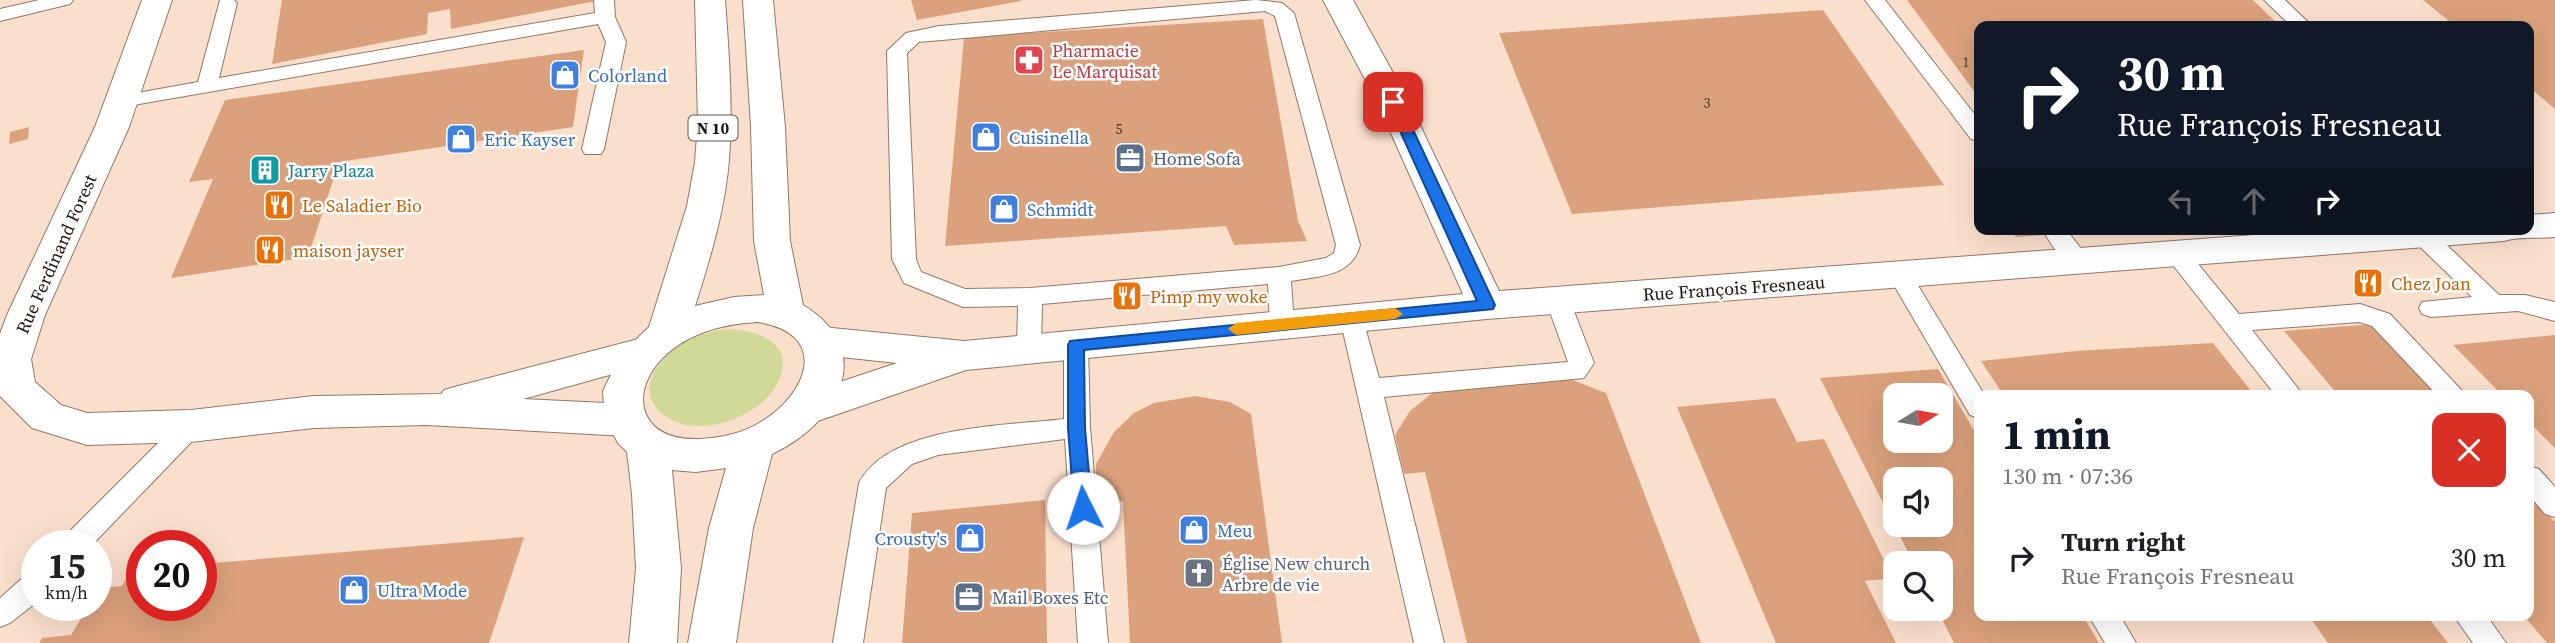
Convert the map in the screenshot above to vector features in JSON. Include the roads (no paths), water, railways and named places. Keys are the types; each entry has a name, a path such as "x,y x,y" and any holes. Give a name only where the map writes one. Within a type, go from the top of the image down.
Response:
{"street":[{"name":"Rue Ferdinand Forest","path":"157,0 122,101 26,315 11,359 16,388 47,417 87,429 191,426 314,412 426,409 636,432"},
{"name":"N 10","path":"656,343 693,253 712,164 715,80 710,0"},
{"path":"758,0 768,127 772,241 786,313"},
{"path":"1338,0 1393,102 1487,305"},
{"path":"2534,227 2555,225"},
{"name":"Rue François Fresneau","path":"822,341 964,356 1487,305 2422,235"},
{"path":"636,432 669,453 696,456 726,453 754,444 784,429 806,409 822,385 826,362 822,341 807,324 786,313 758,308 727,310 696,319 656,343 628,374 621,398 636,432 659,554 657,617 653,643"},
{"name":"Rue Ferdinand Forest","path":"426,409 656,343"},
{"name":"Rue François Fresneau","path":"806,409 964,356"},
{"path":"712,643 731,527 754,444"}],"lane":[{"path":"0,15 63,0"},
{"path":"1875,0 1974,128"},
{"path":"2274,0 2297,21"},
{"path":"207,86 227,3"},
{"path":"1265,5 1275,7 1283,13 1348,246 1345,257 1332,265 1279,275 1030,297 963,299 912,276 904,259 897,51 913,37 939,32 1265,5"},
{"path":"122,101 605,8 616,42 593,149"},
{"path":"2058,235 2079,262"},
{"path":"2422,235 2494,304"},
{"path":"2177,254 2286,390"},
{"path":"1279,275 1282,325"},
{"path":"1900,275 1974,400"},
{"path":"1029,350 1030,297"},
{"path":"1369,389 1574,371 1581,363 1558,301"},
{"path":"2431,308 2519,301 2537,303 2555,312"},
{"path":"2233,323 2360,313 2371,315 2381,320 2448,390"},
{"path":"1352,318 1429,643"},
{"path":"1076,345 1077,428 1093,643"},
{"path":"89,530 191,426"},
{"path":"848,643 873,483 903,457 937,445 1077,428"},
{"path":"2534,483 2555,506"},
{"path":"0,614 21,598"},
{"path":"2107,621 2120,643"},
{"path":"2473,621 2491,643"}],"place":[{"name":"Pharmacie Le Marquisat","path":"1029,60"},
{"name":"Colorland","path":"565,75"},
{"name":"Cuisinella","path":"986,137"},
{"name":"Eric Kayser","path":"461,139"},
{"name":"Home Sofa","path":"1130,158"},
{"name":"Jarry Plaza","path":"265,170"},
{"name":"Le Saladier Bio","path":"279,205"},
{"name":"Schmidt","path":"1004,209"},
{"name":"maison jayser","path":"270,250"},
{"name":"Chez Joan","path":"2368,283"},
{"name":"Pimp my woke","path":"1127,296"},
{"name":"Meu","path":"1194,530"},
{"name":"Crousty's","path":"970,538"},
{"name":"Église New church Arbre de vie","path":"1199,573"},
{"name":"Ultra Mode","path":"354,590"},
{"name":"Mail Boxes Etc","path":"969,597"}]}
